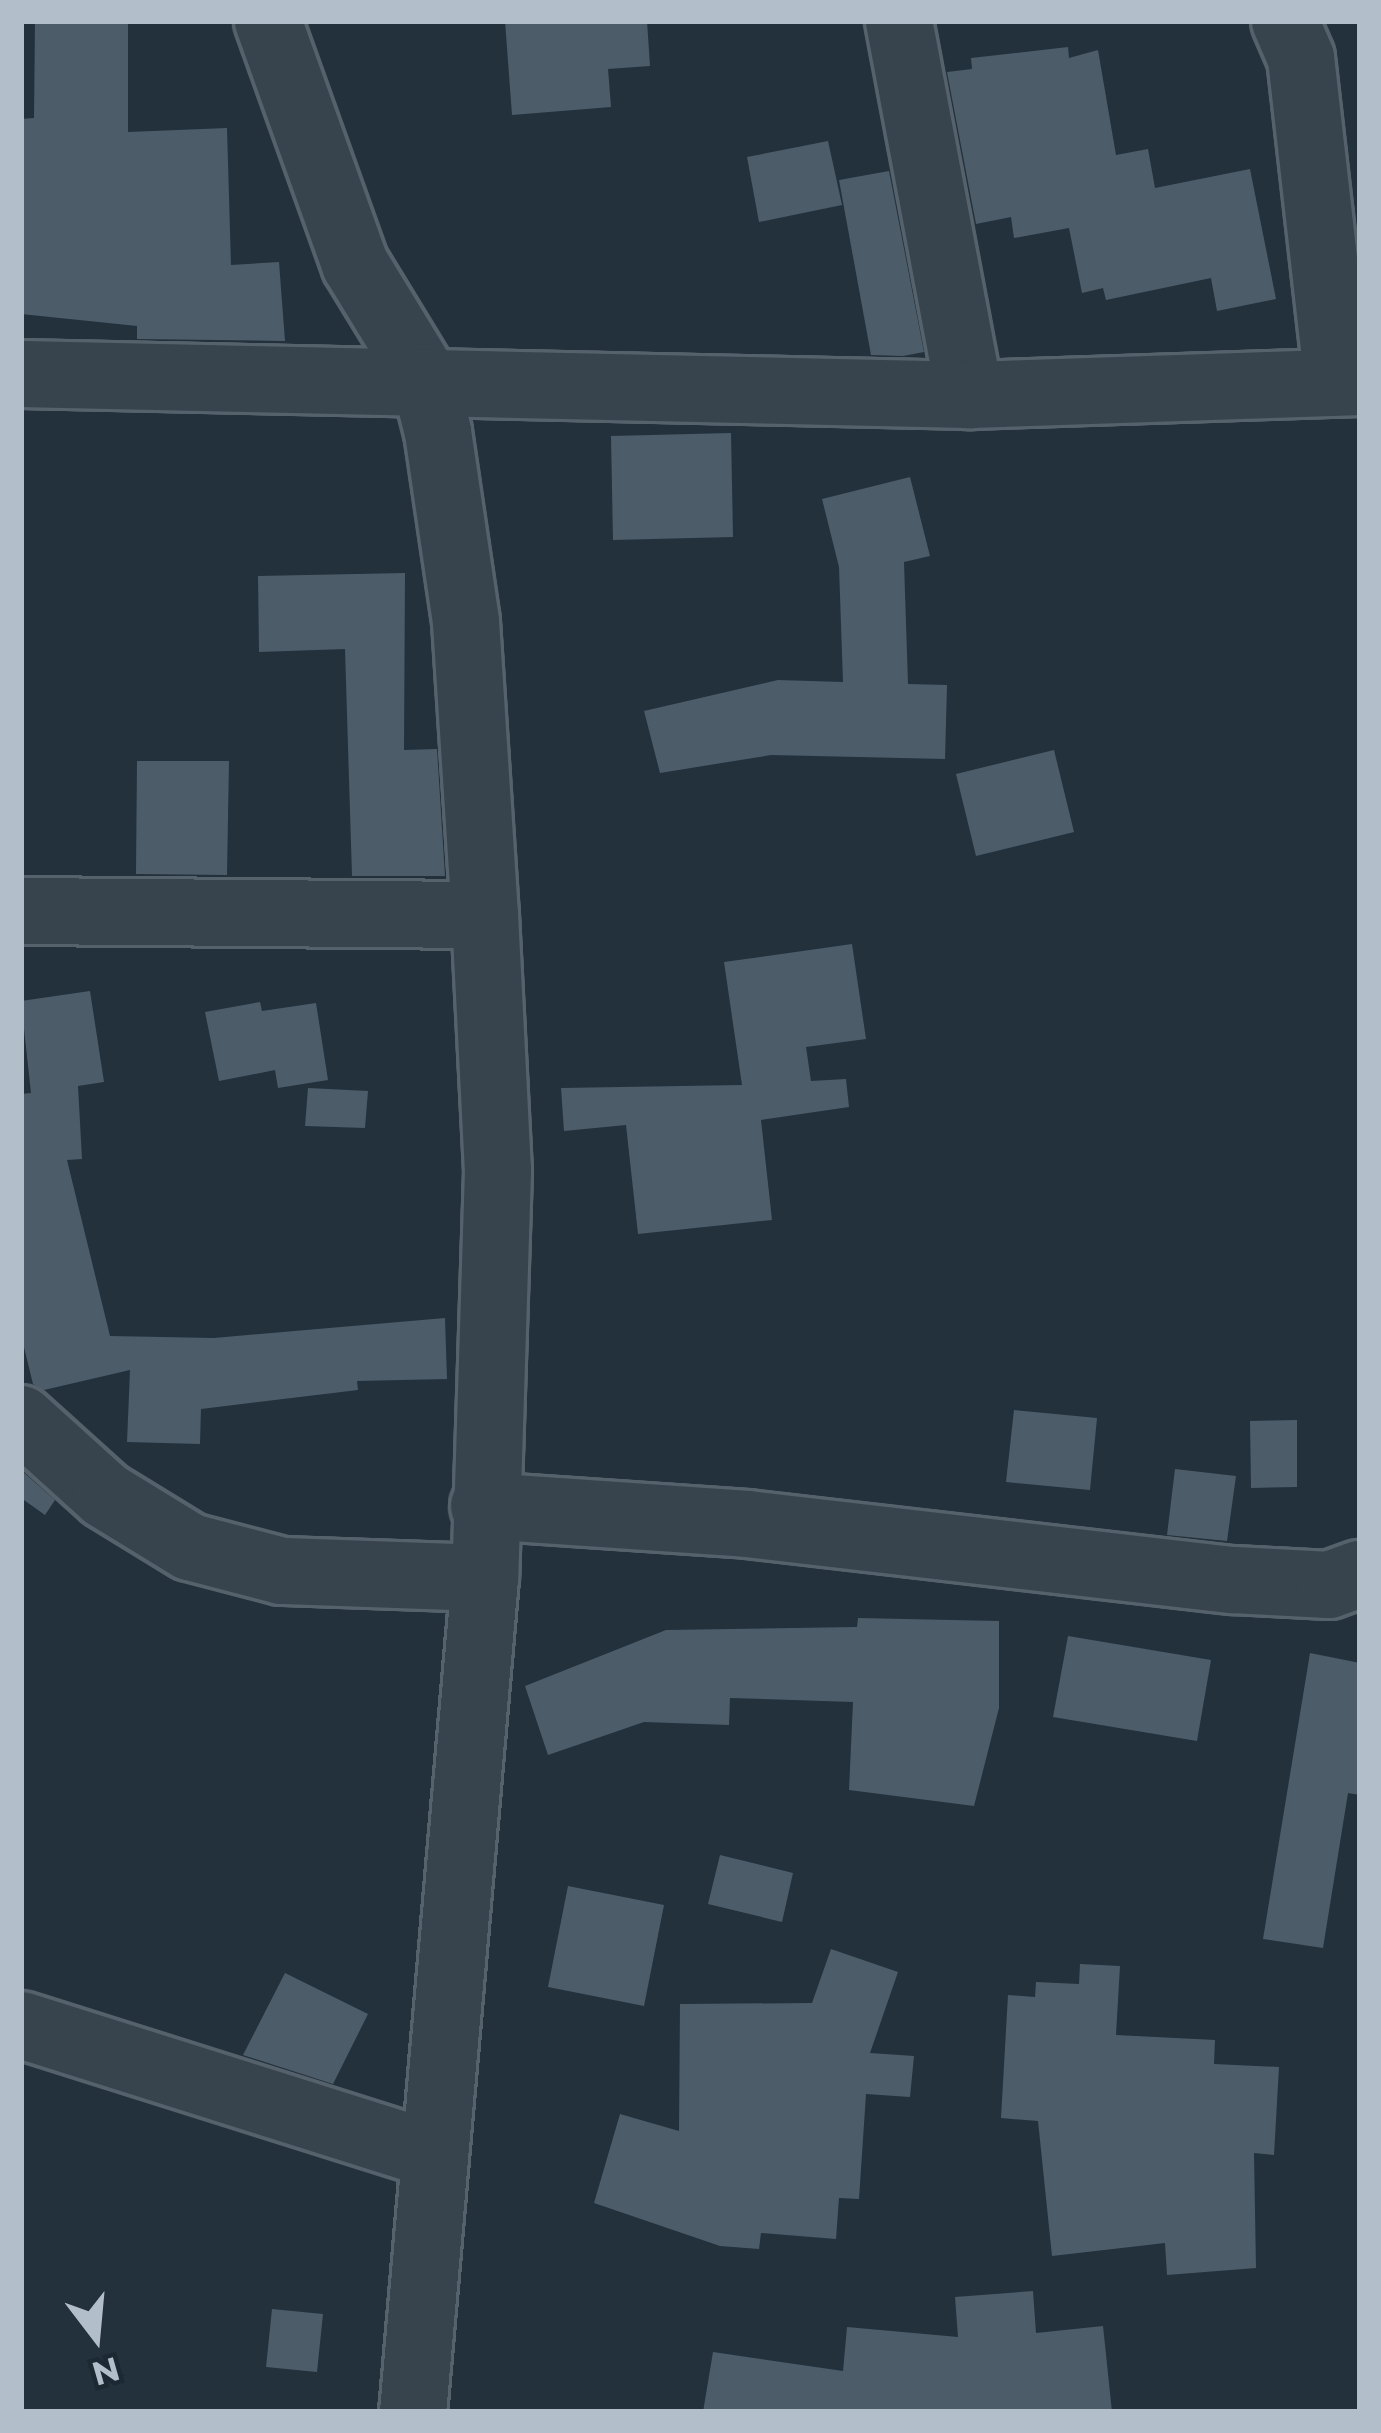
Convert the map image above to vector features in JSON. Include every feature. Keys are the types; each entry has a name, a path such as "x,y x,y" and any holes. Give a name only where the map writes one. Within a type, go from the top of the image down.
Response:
{"street":[{"path":"268,21 355,264 424,377 466,622 485,915 498,1171 485,1579 430,2154 412,2412"},
{"path":"898,21 970,395"},
{"path":"21,374 424,377 970,395 1349,382 1301,58 1285,21"},
{"path":"21,911 485,915"},
{"path":"21,1419 105,1495 190,1547 282,1571 485,1579"},
{"path":"484,1506 747,1524 1234,1580 1329,1585 1360,1574"},
{"path":"21,2025 430,2154"}],"building":[{"path":"35,21 128,21 128,132 227,128 231,265 279,262 285,341 137,339 137,326 21,314 21,119 34,118"},
{"path":"505,21 647,21 650,66 608,69 611,107 512,115"},
{"path":"1068,47 1069,58 1098,50 1116,155 1148,149 1155,188 1250,169 1276,299 1217,311 1211,278 1106,300 1103,288 1082,293 1069,228 1014,238 1011,217 976,224 947,72 972,69 971,58"},
{"path":"828,141 842,205 759,222 747,157"},
{"path":"889,171 924,352 903,356 871,355 839,180"},
{"path":"731,433 733,537 613,540 611,436"},
{"path":"910,477 930,556 904,562 908,684 947,685 945,759 771,755 660,773 644,711 778,680 843,682 839,567 822,499"},
{"path":"405,573 404,750 437,749 445,876 352,876 345,649 259,652 258,576"},
{"path":"1054,750 1074,832 976,856 956,774"},
{"path":"137,761 229,761 227,875 136,874"},
{"path":"852,944 866,1039 806,1047 811,1081 846,1079 849,1107 761,1120 772,1220 638,1234 626,1125 564,1131 561,1088 742,1085 724,962"},
{"path":"90,991 104,1082 78,1086 82,1159 67,1160 110,1336 214,1338 445,1318 447,1379 357,1381 358,1390 201,1409 200,1444 127,1442 130,1370 44,1390 33,1384 21,1335 21,1094 31,1093 21,1001"},
{"path":"260,1002 262,1011 316,1003 328,1080 278,1088 275,1070 219,1081 205,1012"},
{"path":"308,1088 368,1091 365,1128 305,1126"},
{"path":"1014,1410 1097,1418 1090,1490 1006,1482"},
{"path":"1297,1420 1297,1487 1251,1488 1250,1421"},
{"path":"1175,1469 1236,1476 1227,1541 1167,1535"},
{"path":"21,1470 55,1500 45,1515 21,1498"},
{"path":"858,1618 999,1621 999,1708 974,1806 849,1790 853,1702 730,1698 729,1725 644,1722 548,1755 525,1686 666,1630 857,1627"},
{"path":"1068,1636 1211,1660 1197,1741 1053,1717"},
{"path":"1310,1653 1360,1663 1360,1795 1348,1793 1323,1948 1263,1939"},
{"path":"720,1855 793,1873 782,1922 708,1904"},
{"path":"568,1886 664,1905 644,2006 548,1987"},
{"path":"831,1949 898,1972 870,2053 914,2056 910,2097 866,2094 859,2199 839,2198 836,2239 761,2233 759,2249 720,2246 594,2203 620,2114 679,2131 680,2004 812,2003"},
{"path":"1080,1964 1120,1966 1116,2035 1215,2040 1214,2064 1279,2067 1274,2155 1254,2153 1256,2268 1167,2275 1165,2243 1052,2256 1038,2121 1001,2118 1008,1995 1035,1997 1036,1982 1079,1984"},
{"path":"285,1973 368,2014 333,2084 243,2055"},
{"path":"1033,2291 1036,2333 1103,2326 1112,2412 703,2412 713,2352 843,2371 847,2327 958,2337 955,2297"},
{"path":"272,2309 323,2314 317,2372 266,2367"}]}
